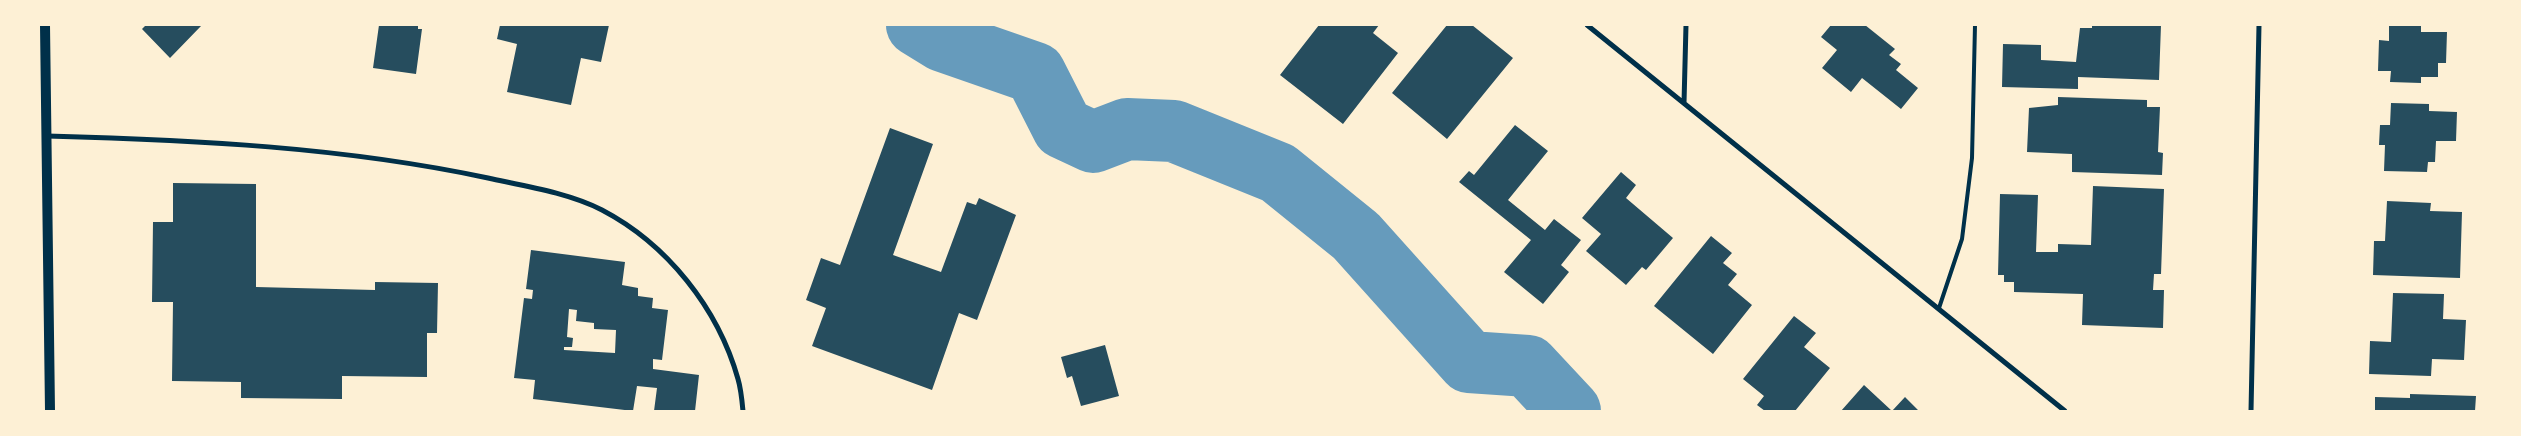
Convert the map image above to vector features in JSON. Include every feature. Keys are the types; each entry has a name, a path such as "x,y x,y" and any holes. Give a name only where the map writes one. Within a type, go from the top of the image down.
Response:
{"main road":[{"path":"45,25 50,411"}],"street":[{"path":"1587,25 2065,411"},
{"path":"1684,103 1686,25"},
{"path":"2251,411 2259,25"},
{"path":"47,136 292,148 381,158 545,190 601,209 635,230 667,257 695,292 719,331 738,379 743,411"}],"lane":[{"path":"1939,308 1962,239 1972,158 1975,25"}],"building":[{"path":"146,25 202,25 170,58 142,29"},
{"path":"379,25 418,25 418,29 422,29 416,74 373,68"},
{"path":"500,25 609,25 601,62 581,58 571,105 507,92 517,44 497,39"},
{"path":"1319,25 1379,25 1373,33 1398,53 1343,124 1280,75"},
{"path":"1447,25 1472,25 1513,58 1447,139 1392,93"},
{"path":"1831,25 1865,25 1895,49 1889,55 1901,64 1896,70 1918,88 1901,109 1862,78 1851,92 1822,68 1837,50 1821,37"},
{"path":"2092,25 2161,25 2159,80 2078,77 2078,89 2002,87 2003,44 2041,45 2041,60 2076,62 2080,28 2092,28"},
{"path":"2389,25 2421,25 2421,32 2447,32 2446,63 2438,63 2438,77 2421,77 2421,83 2390,82 2391,71 2378,71 2379,40 2389,41"},
{"path":"2058,97 2147,100 2147,107 2160,107 2158,152 2163,153 2162,175 2072,172 2072,154 2027,152 2029,108 2058,105"},
{"path":"2391,103 2429,104 2429,111 2457,112 2456,141 2436,141 2435,162 2428,162 2427,172 2384,171 2385,145 2379,145 2380,125 2390,125"},
{"path":"1515,125 1548,151 1508,200 1545,230 1554,219 1581,240 1561,265 1569,272 1543,304 1504,272 1531,240 1459,182 1469,171 1474,175"},
{"path":"890,128 933,144 893,255 941,272 967,202 976,205 979,198 1016,215 977,320 959,313 932,390 812,346 826,308 806,300 821,258 840,265"},
{"path":"1621,172 1636,185 1626,198 1673,238 1646,270 1642,267 1626,285 1586,251 1601,234 1582,218"},
{"path":"173,183 256,184 256,287 375,290 375,282 438,283 437,333 427,333 427,377 342,376 342,399 241,398 241,382 172,381 173,302 152,302 153,222 173,222"},
{"path":"2093,186 2164,189 2161,274 2154,274 2153,290 2164,290 2163,328 2082,325 2083,294 2014,292 2014,282 2004,282 2004,275 1998,275 2000,194 2038,195 2036,252 2058,252 2058,244 2091,245"},
{"path":"2387,201 2431,203 2430,211 2462,212 2460,278 2373,275 2374,241 2385,241"},
{"path":"1711,236 1732,253 1723,263 1737,274 1728,285 1752,305 1713,354 1654,306"},
{"path":"531,250 625,262 622,285 638,288 638,296 653,298 652,308 668,310 662,360 653,359 653,369 699,375 695,411 654,411 657,388 637,386 633,411 533,399 535,380 514,378 524,298 532,299 533,290 526,289","holes":["569,309 577,310 576,321 594,323 594,329 616,330 615,353 564,350 564,347 572,347 573,338 567,337"]},
{"path":"2393,293 2444,294 2443,319 2466,320 2464,360 2432,359 2431,376 2369,374 2370,341 2391,342"},
{"path":"1794,316 1816,333 1804,347 1830,368 1795,411 1765,411 1757,405 1764,396 1743,379"},
{"path":"1105,345 1119,396 1081,406 1072,376 1067,378 1061,357"},
{"path":"1864,385 1892,411 1841,411"},
{"path":"2410,394 2476,396 2475,411 2375,411 2375,397 2410,398"},
{"path":"1905,397 1919,411 1892,411"}],"waterway":[{"path":"917,25 943,41 1035,73 1063,128 1093,142 1127,129 1174,131 1278,173 1356,236 1469,362 1528,366 1570,411"}]}
